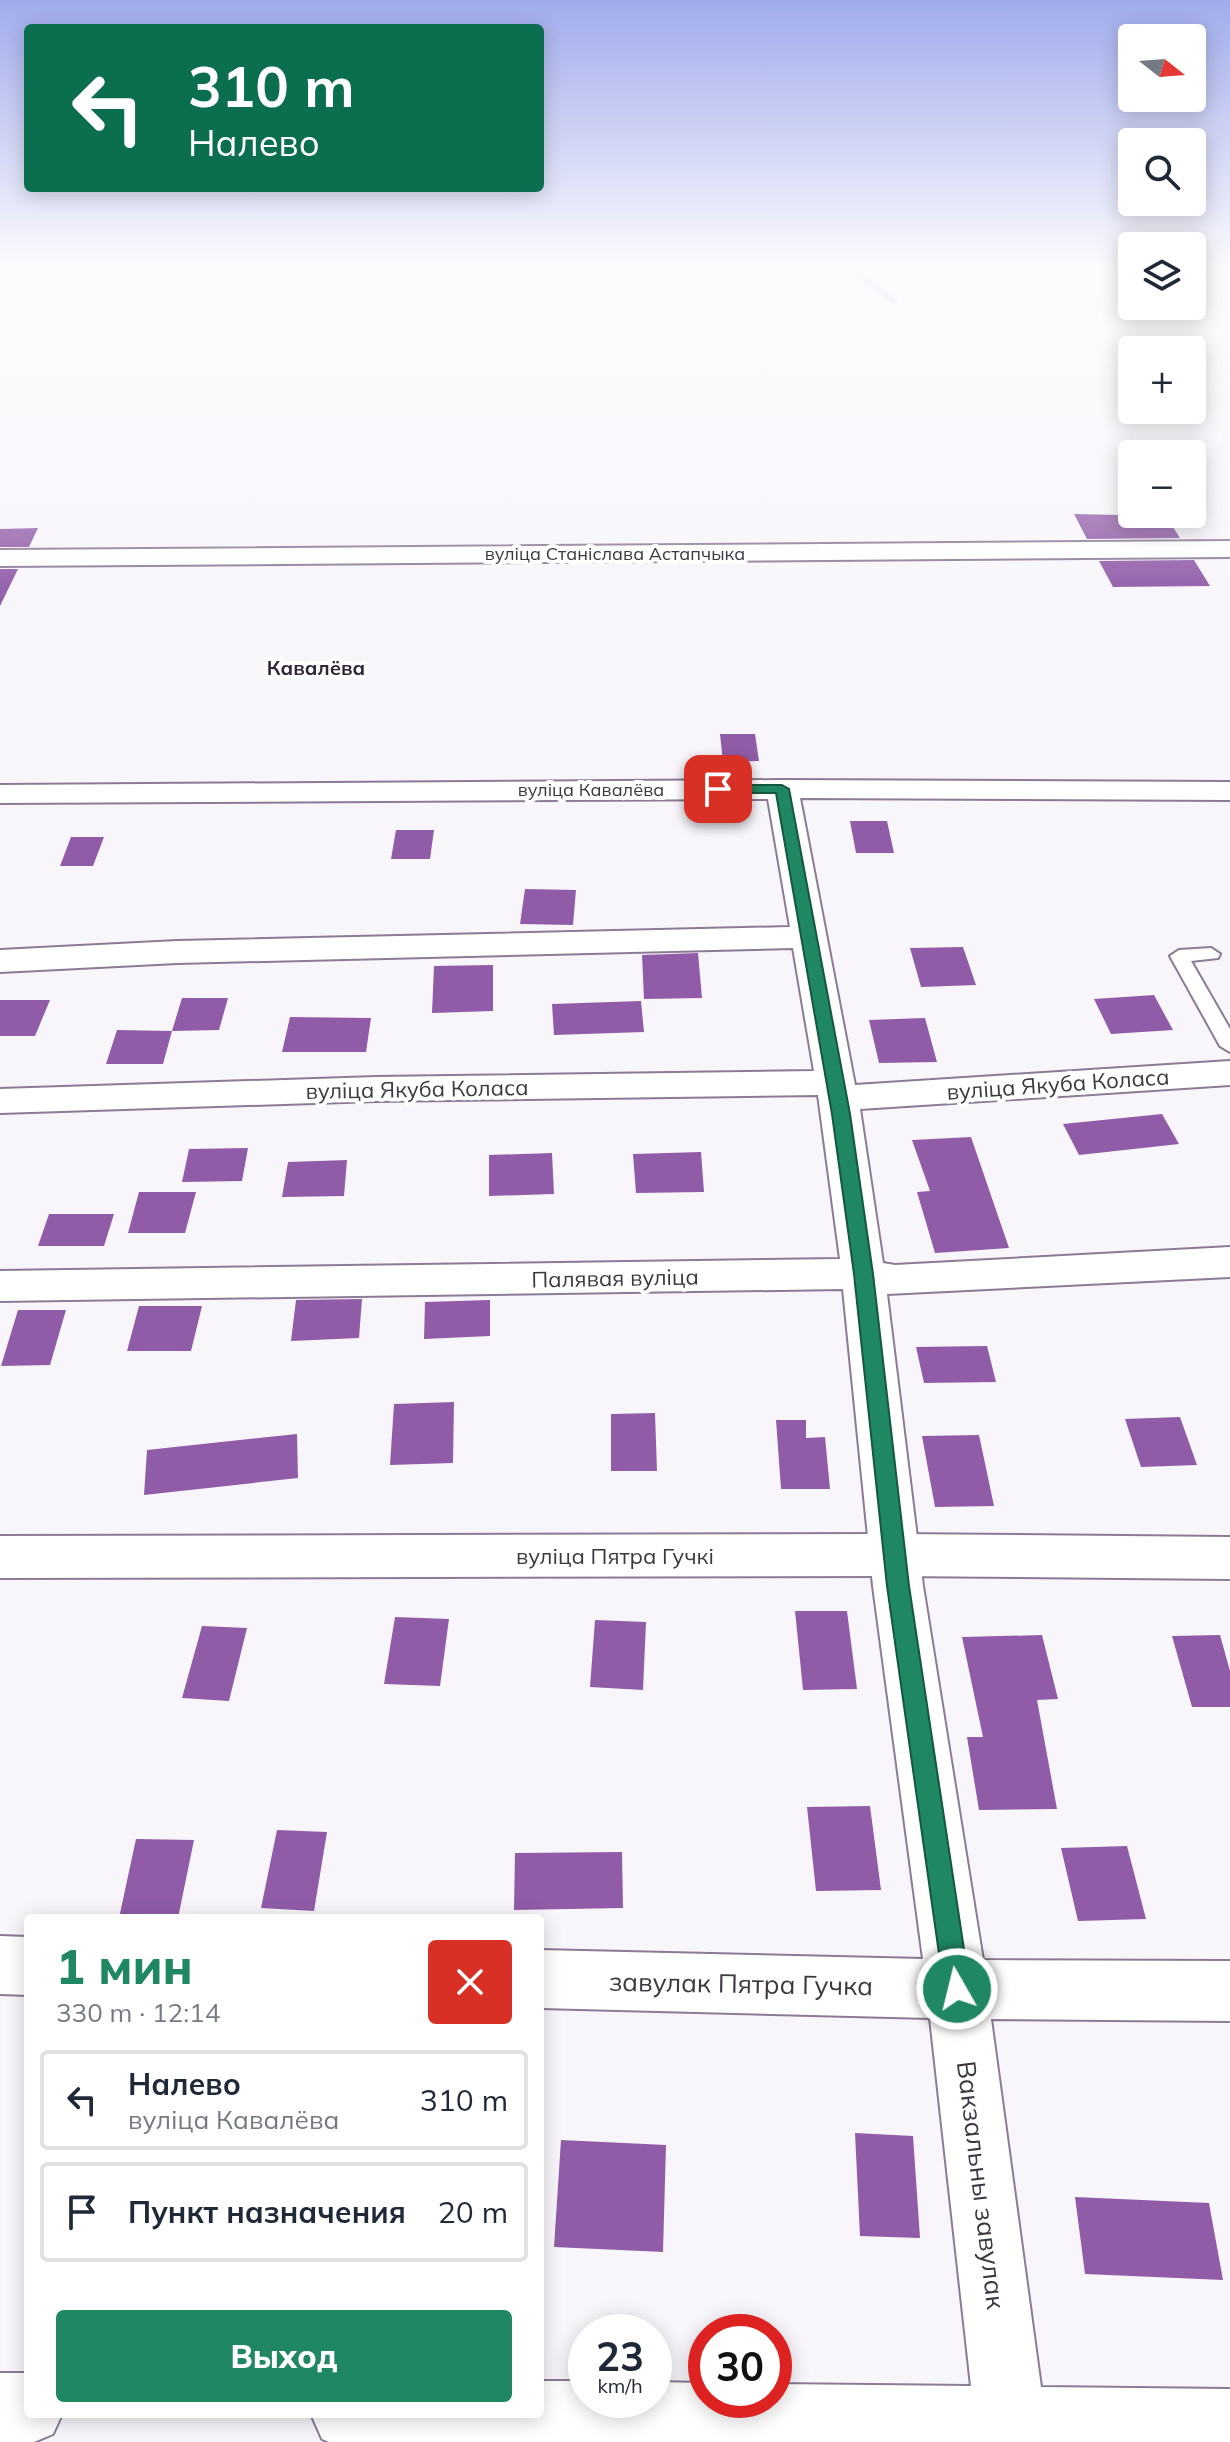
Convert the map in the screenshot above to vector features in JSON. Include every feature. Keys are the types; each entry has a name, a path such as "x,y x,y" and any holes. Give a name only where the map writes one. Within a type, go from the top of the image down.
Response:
{"street":[{"name":"вуліца Станіслава Астапчыка","path":"0,558 1230,549"},
{"name":"вуліца Кавалёва","path":"0,794 782,789 1230,791"},
{"name":"Вакзальны завулак","path":"782,789 836,1091 863,1274 895,1555 957,1989 1012,2433"},
{"path":"0,961 177,952 809,937"},
{"name":"вуліца Якуба Коласа","path":"0,1101 376,1089 836,1091 1230,1073"},
{"name":"Палявая вуліца","path":"0,1286 863,1274 895,1280 1230,1262"},
{"name":"вуліца Пятра Гучкі","path":"0,1557 895,1555 1230,1558"},
{"path":"0,1965 24,1966"},
{"name":"завулак Пятра Гучка","path":"544,1979 957,1989 1230,1991"},
{"path":"0,2409 24,2409"},
{"path":"487,2418 1012,2433 1230,2425"}],"lane":[{"path":"1211,954 1179,956 1230,1046"}],"building":[{"path":"1074,514 1118,515 1118,528 1174,528 1180,538 1087,539"},
{"path":"38,528 29,547 0,547 0,529"},
{"path":"1194,560 1210,586 1113,587 1099,561"},
{"path":"0,569 18,569 0,606"},
{"path":"720,734 755,734 759,761 723,762"},
{"path":"850,821 887,821 894,853 856,853"},
{"path":"396,830 434,830 430,859 391,859"},
{"path":"71,837 104,837 93,866 60,866"},
{"path":"525,889 576,890 573,925 520,924"},
{"path":"963,947 976,985 921,987 910,948"},
{"path":"698,953 702,998 644,999 642,955"},
{"path":"493,965 493,1011 432,1013 434,966"},
{"path":"1154,995 1173,1030 1111,1034 1094,999"},
{"path":"182,998 228,998 219,1030 172,1031"},
{"path":"0,1000 50,1000 35,1036 0,1036"},
{"path":"641,1001 644,1032 554,1035 552,1004"},
{"path":"290,1017 371,1018 366,1052 282,1052"},
{"path":"925,1018 937,1062 879,1063 869,1020"},
{"path":"117,1030 172,1031 163,1064 106,1064"},
{"path":"1162,1114 1179,1144 1079,1155 1063,1124"},
{"path":"971,1137 1009,1248 935,1253 917,1192 930,1191 912,1140"},
{"path":"248,1148 242,1181 182,1182 189,1149"},
{"path":"701,1152 704,1192 636,1193 633,1154"},
{"path":"552,1153 554,1194 489,1196 489,1155"},
{"path":"347,1160 344,1196 282,1197 288,1162"},
{"path":"139,1192 196,1192 185,1233 128,1233"},
{"path":"49,1214 114,1214 104,1246 38,1246"},
{"path":"362,1299 359,1338 291,1341 296,1300"},
{"path":"490,1300 490,1336 424,1339 425,1302"},
{"path":"139,1306 202,1306 191,1351 127,1351"},
{"path":"18,1310 66,1310 50,1365 1,1366"},
{"path":"987,1346 996,1382 924,1383 916,1347"},
{"path":"454,1402 453,1463 390,1465 394,1404"},
{"path":"655,1413 657,1471 611,1471 611,1414"},
{"path":"1180,1417 1197,1465 1141,1467 1125,1419"},
{"path":"776,1420 806,1420 806,1438 825,1437 830,1489 781,1489"},
{"path":"297,1434 298,1478 144,1495 147,1450"},
{"path":"979,1435 994,1506 935,1507 922,1436"},
{"path":"795,1611 847,1611 857,1689 803,1690"},
{"path":"395,1617 449,1619 440,1686 384,1684"},
{"path":"595,1620 646,1622 643,1690 590,1687"},
{"path":"202,1626 247,1628 229,1701 182,1698"},
{"path":"1042,1635 1058,1699 1037,1700 1057,1809 979,1810 967,1737 983,1737 962,1637"},
{"path":"1220,1635 1230,1671 1230,1707 1192,1707 1172,1636"},
{"path":"870,1806 881,1890 816,1891 807,1807"},
{"path":"277,1830 327,1832 314,1911 261,1908"},
{"path":"136,1839 194,1840 179,1914 120,1914"},
{"path":"1127,1846 1146,1919 1078,1921 1061,1848"},
{"path":"622,1852 623,1908 514,1910 515,1853"},
{"path":"855,2133 913,2136 920,2238 860,2236"},
{"path":"561,2140 666,2145 663,2252 554,2247"},
{"path":"1075,2197 1209,2203 1223,2280 1085,2274"}],"district":[{"name":"Кавалёва","path":"316,668"}],"route":[{"path":"718,789 782,789 841,1114 863,1274 898,1586 957,1989"}]}
